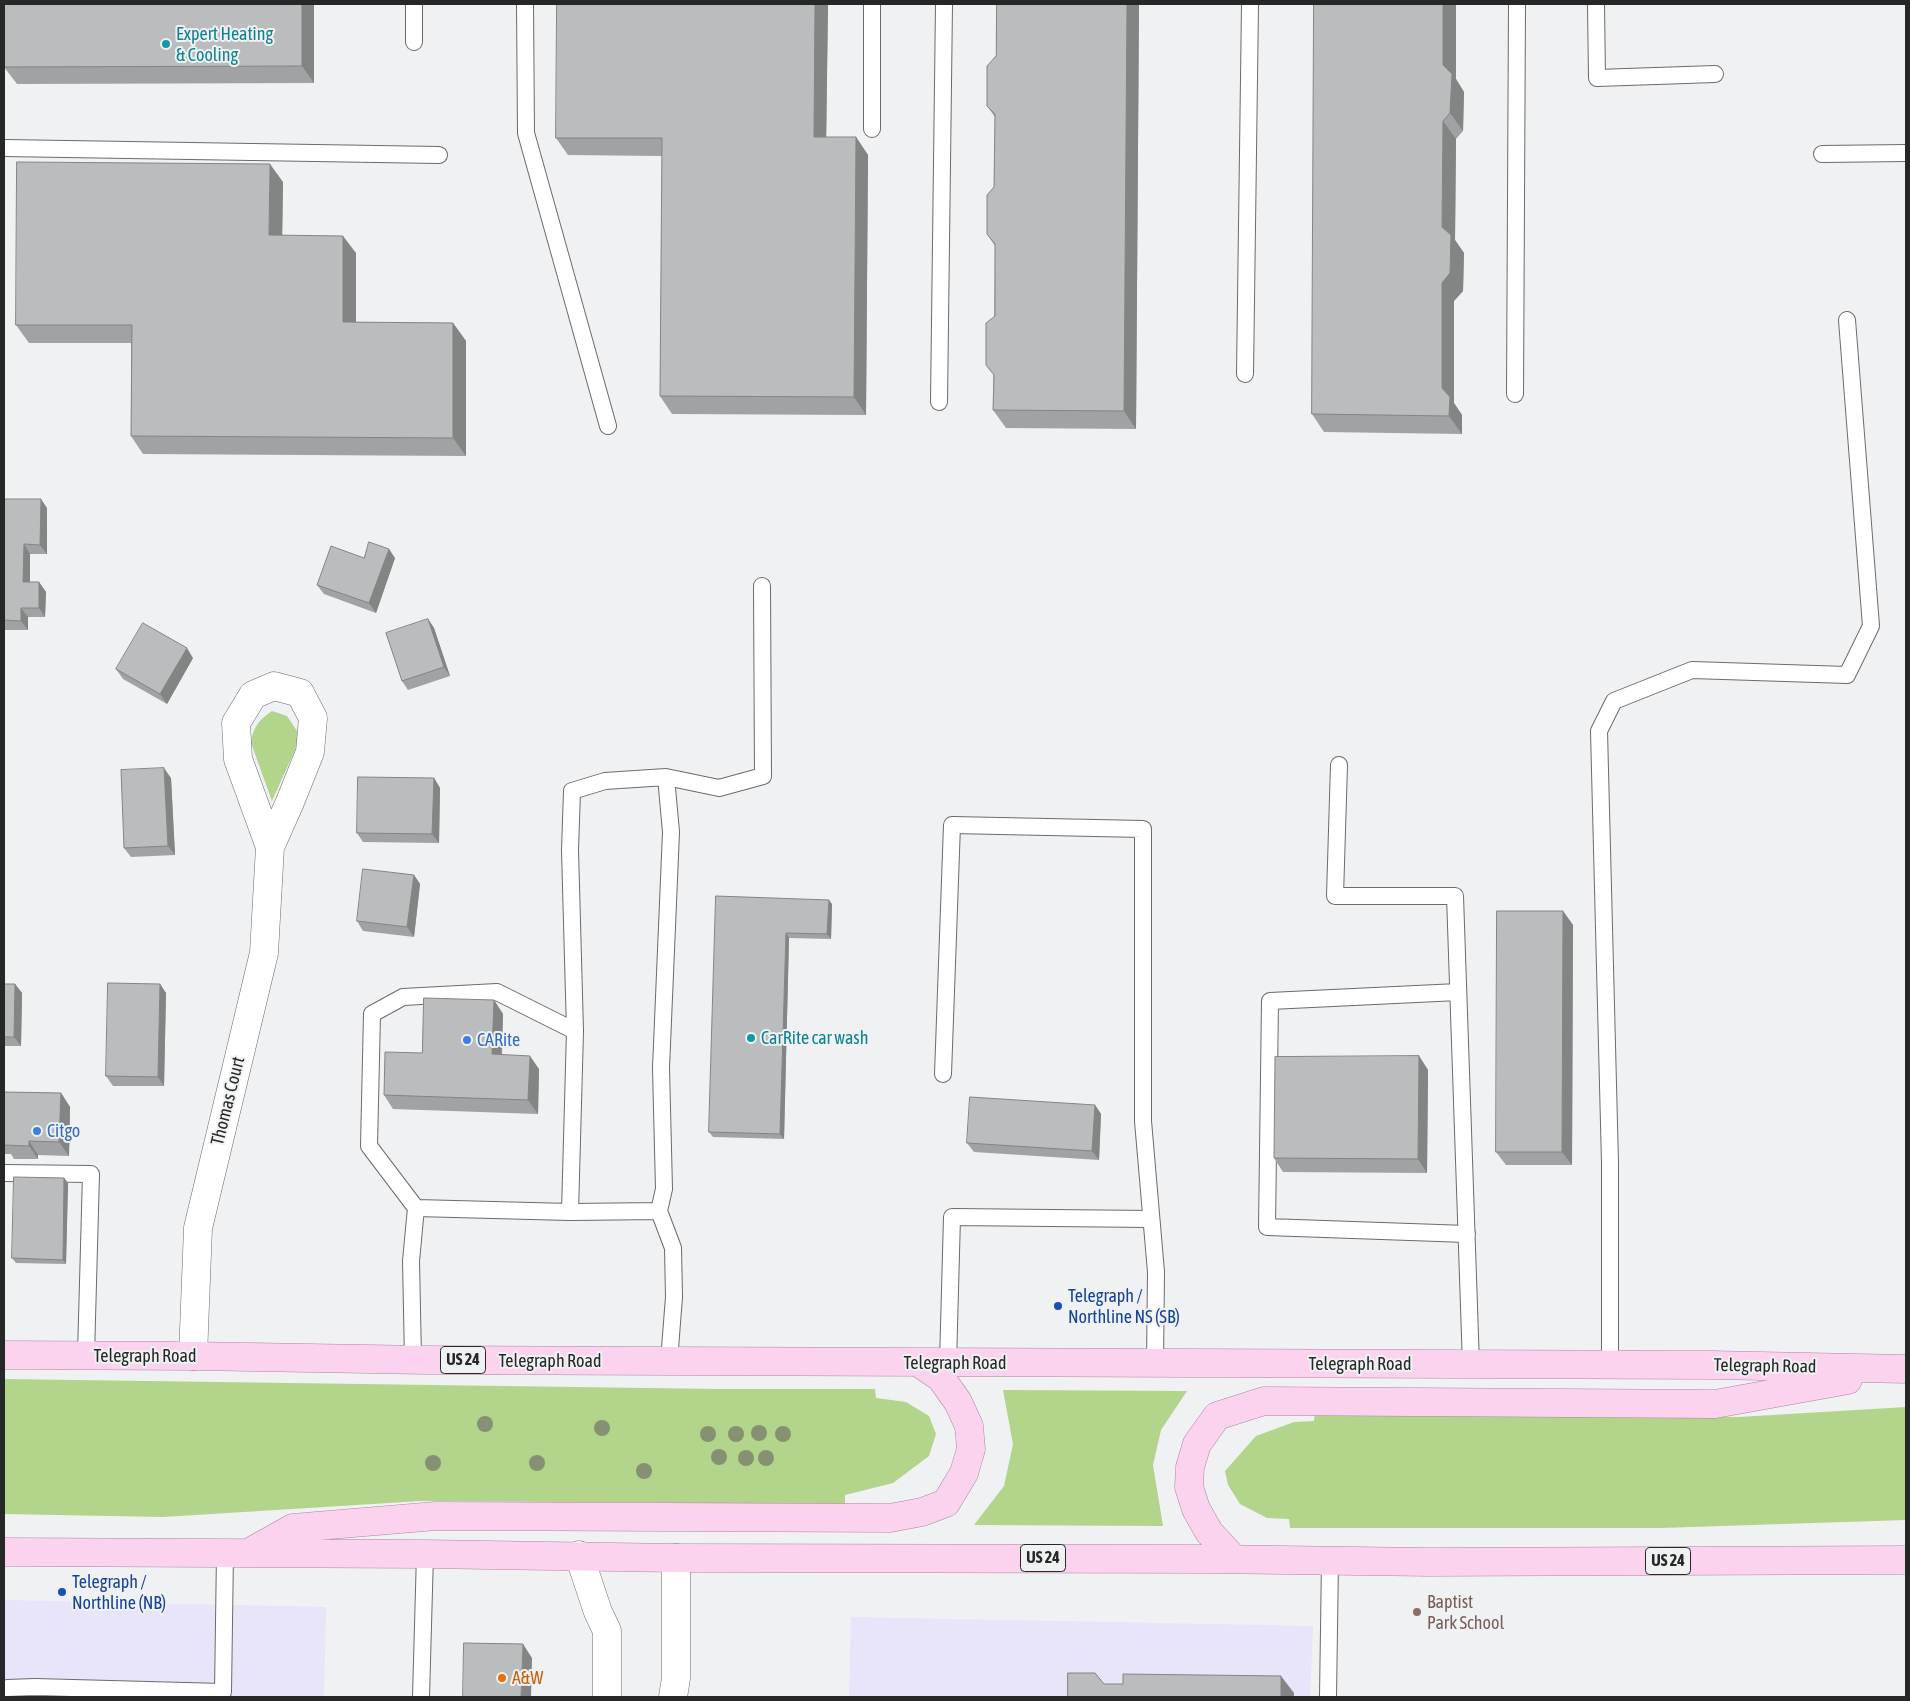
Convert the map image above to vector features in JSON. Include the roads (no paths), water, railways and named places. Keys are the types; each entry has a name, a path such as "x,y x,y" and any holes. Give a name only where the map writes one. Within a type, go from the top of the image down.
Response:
{"main road":[{"name":"Telegraph Road","path":"4,1355 948,1363 1610,1365 1906,1369"},
{"path":"236,1553 294,1528 436,1516 890,1518 922,1512 946,1503 964,1473 971,1449 969,1426 958,1402 941,1378 919,1362"},
{"path":"1234,1559 1208,1532 1196,1509 1189,1487 1190,1467 1197,1444 1217,1416 1264,1401 1716,1404 1906,1369"},
{"name":"US 24","path":"4,1552 579,1555 676,1558 1906,1560"}],"street":[{"name":"Thomas Court","path":"193,1356 198,1228 264,953 270,847 310,752 313,718 300,693 274,686 253,695 236,723 238,759 270,847"},
{"path":"579,1555 598,1612 607,1631 607,1697"},
{"path":"673,1697 676,1678 676,1558"}],"lane":[{"path":"414,4 414,42"},
{"path":"525,4 526,133 608,426"},
{"path":"872,4 872,129"},
{"path":"939,402 944,4"},
{"path":"1245,374 1250,4"},
{"path":"1515,394 1517,4"},
{"path":"1596,4 1597,78 1715,74"},
{"path":"4,148 439,155"},
{"path":"1822,154 1906,153"},
{"path":"1610,1365 1610,1163 1599,731 1614,701 1692,670 1847,675 1871,626 1847,320"},
{"path":"570,1212 575,1030 570,850 572,791 605,780 666,777 719,788 762,776 762,586"},
{"path":"1339,765 1335,896 1454,896 1471,1365"},
{"path":"666,777 671,832 661,1068 664,1189 659,1211 674,1248 674,1297 669,1361"},
{"path":"943,1074 952,825 1143,829 1143,1121 1156,1272 1155,1363"},
{"path":"413,1359 411,1260 416,1208 369,1146 372,1014 404,997 497,992 575,1030"},
{"path":"1458,992 1270,1001 1267,1227 1467,1234"},
{"path":"4,1174 91,1174 86,1355"},
{"path":"416,1208 570,1212 659,1211"},
{"path":"948,1363 952,1217 1151,1219"},
{"path":"4,1691 7,1688 35,1687 223,1692 236,1553"},
{"path":"422,1697 425,1554"},
{"path":"1328,1697 1330,1560"}],"place":[{"name":"Expert Heating & Cooling","path":"166,44"},
{"name":"CarRite car wash","path":"751,1038"},
{"name":"CARite","path":"467,1040"},
{"name":"Citgo","path":"37,1131"},
{"name":"Telegraph / Northline NS (SB)","path":"1058,1306"},
{"name":"Telegraph / Northline (NB)","path":"62,1592"},
{"name":"Baptist Park School","path":"1417,1612"},
{"name":"A&W","path":"502,1678"}]}
